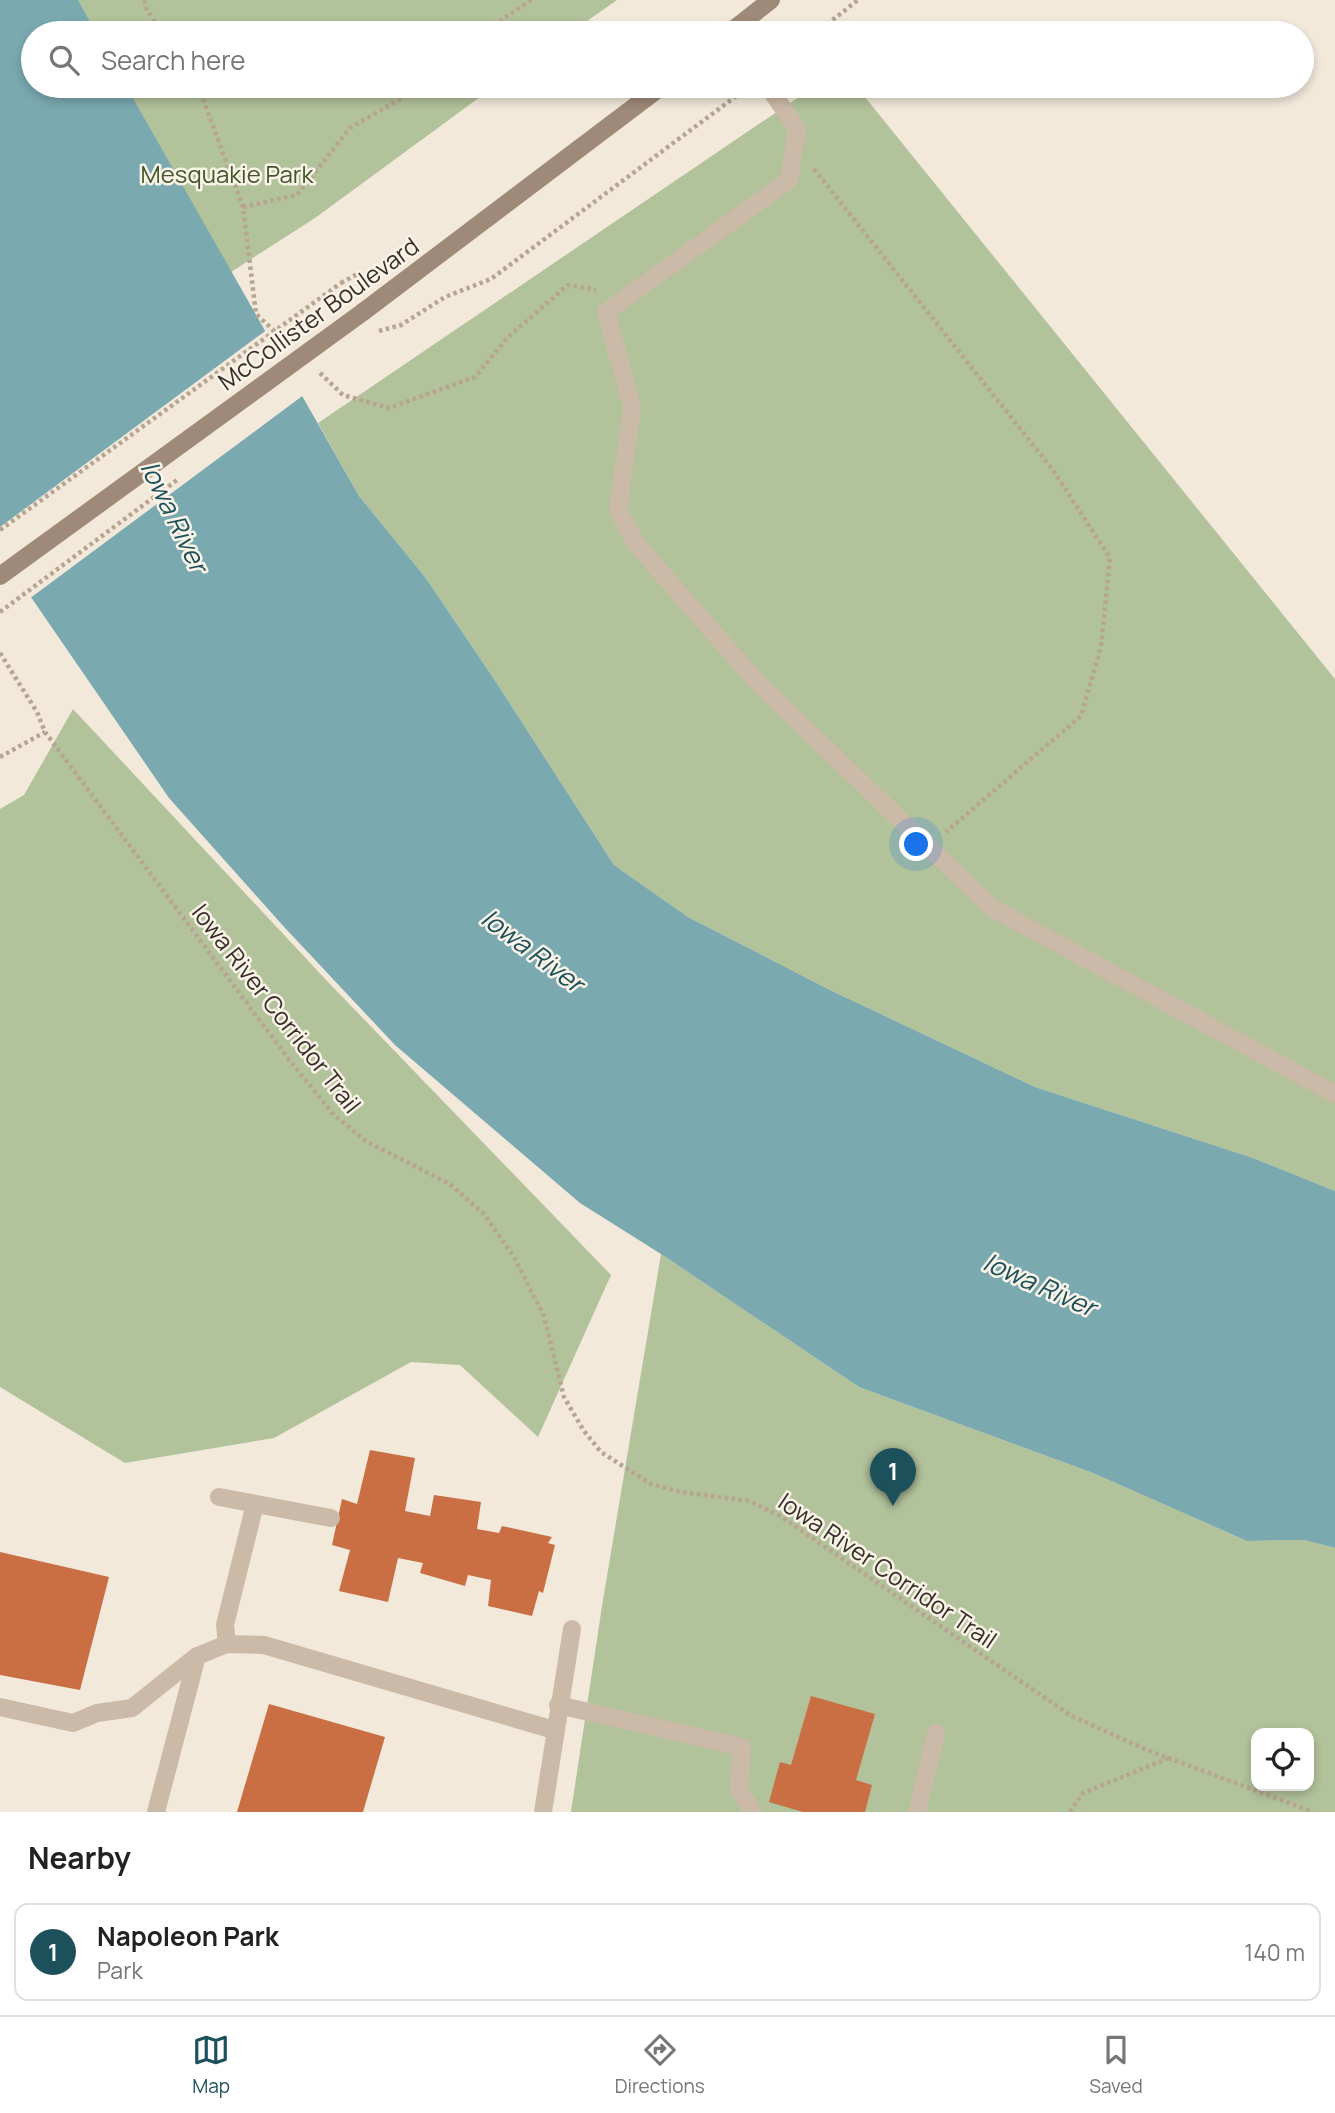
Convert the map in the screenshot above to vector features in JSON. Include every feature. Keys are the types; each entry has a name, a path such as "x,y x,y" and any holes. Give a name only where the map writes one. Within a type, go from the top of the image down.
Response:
{"main road":[{"path":"745,21 771,0"},
{"name":"McCollister Boulevard","path":"0,576 363,312 647,98"}],"street":[{"path":"776,98 797,129 789,180 606,312 632,407 618,511 637,545 757,682 992,908 1335,1094"},
{"path":"219,1497 331,1518"},
{"path":"227,1644 225,1625 255,1504"},
{"path":"542,1812 572,1629"},
{"path":"0,1707 74,1723 97,1713 132,1708 197,1656 227,1644 264,1645 554,1730"},
{"path":"156,1812 197,1656"},
{"path":"558,1705 742,1747 739,1790 753,1812"},
{"path":"917,1812 936,1732"}],"path":[{"path":"144,0 155,21"},
{"path":"500,21 531,0"},
{"path":"831,21 858,0"},
{"path":"202,98 243,207 256,314 295,350"},
{"path":"243,207 297,195 351,128 402,98"},
{"path":"377,332 401,325 445,297 491,279 734,98"},
{"path":"794,143 1052,470 1110,558 1101,647 1081,716 928,847"},
{"path":"0,530 341,283 359,274"},
{"path":"314,368 344,395 389,408 475,377 508,337 568,285 627,297"},
{"name":"Iowa River Corridor Trail","path":"0,653 37,712 45,732 290,1061 334,1115 367,1142 450,1184 484,1214 514,1257 544,1316 564,1396 584,1432 601,1452 651,1484 681,1492 750,1501 780,1516 1070,1715 1147,1750 1312,1812"},
{"path":"0,757 45,732"},
{"path":"1070,1812 1083,1793 1170,1758"}],"green space":[{"path":"42,0 617,0 587,21 53,21"},
{"name":"Mesquakie Park","path":"91,98 479,98 315,218 192,297"},
{"path":"797,98 866,98 1335,679 1335,1191 1253,1158 1035,1087 830,990 688,917 614,865 425,577 359,496 318,423"},
{"path":"73,709 327,981 611,1275 538,1437 460,1365 411,1362 274,1438 125,1463 0,1387 0,809 24,795"},
{"path":"661,1254 859,1387 1093,1473 1247,1541 1304,1540 1335,1548 1335,1812 571,1812 602,1606"}],"water":[{"name":"Iowa River","path":"0,0 78,0 89,21 21,21 21,98 133,98 359,496 425,577 614,865 688,917 830,990 1035,1087 1253,1158 1335,1191 1335,1548 1304,1540 1247,1541 1093,1473 859,1387 580,1203 395,1045 286,929 169,798 0,552"}],"pier":[{"path":"268,329 305,394 29,599 0,558 0,527"}],"building":[{"path":"370,1450 415,1458 405,1511 430,1516 434,1495 481,1502 477,1529 499,1533 502,1526 552,1537 548,1543 555,1545 543,1593 539,1591 532,1616 488,1606 491,1580 468,1575 465,1586 420,1573 423,1563 398,1558 388,1602 339,1591 350,1550 332,1545 342,1499 357,1504"},
{"path":"0,1552 109,1577 80,1690 0,1675"},
{"path":"811,1696 875,1714 856,1780 872,1785 865,1812 803,1812 769,1802 780,1762 791,1765"},
{"path":"269,1704 385,1737 363,1812 237,1812"}],"place":[{"name":"Napoleon Park","path":"893,1506"}]}
